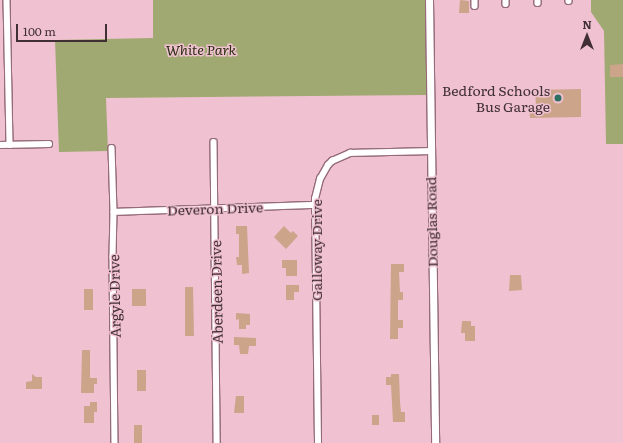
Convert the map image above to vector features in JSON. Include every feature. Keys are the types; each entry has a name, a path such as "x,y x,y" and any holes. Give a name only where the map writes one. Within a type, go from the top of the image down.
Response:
{"street":[{"path":"7,0 10,145"},
{"name":"Douglas Road","path":"429,0 435,443"},
{"name":"Aberdeen Drive","path":"214,142 217,443"},
{"path":"0,146 49,144"},
{"name":"Argyle Drive","path":"112,148 116,443"},
{"name":"Galloway Drive","path":"318,443 315,205 316,193 324,171 332,161 340,156 359,152 430,151"},
{"name":"Deveron Drive","path":"114,212 315,205"}],"green space":[{"name":"White Park","path":"153,0 426,0 426,95 106,98 108,151 59,152 55,40 153,38"},
{"path":"591,0 623,0 623,144 606,144 604,31 591,12"}],"building":[{"path":"460,0 469,1 469,13 459,13"},
{"path":"623,64 623,77 610,77 610,65"},
{"name":"Bedford Schools Bus Garage","path":"581,89 581,117 530,118 529,107 536,106 535,90"},
{"path":"236,226 247,226 249,273 242,274 242,265 237,265 236,257 239,257 239,234 236,234"},
{"path":"284,226 291,233 293,231 298,236 286,249 274,237"},
{"path":"282,260 297,260 297,276 286,276 286,268 282,268"},
{"path":"391,264 404,264 404,272 399,272 400,292 403,292 403,300 398,300 398,320 403,320 403,328 398,328 398,339 390,339"},
{"path":"510,275 521,275 522,290 509,291"},
{"path":"286,285 299,285 299,292 294,292 294,300 286,300"},
{"path":"185,287 193,287 194,336 185,336"},
{"path":"84,289 93,289 93,310 84,310"},
{"path":"132,289 146,289 146,306 132,306"},
{"path":"236,313 250,314 250,325 246,325 246,329 239,329 239,319 236,320"},
{"path":"462,321 471,321 471,326 475,326 475,341 465,341 465,333 461,333"},
{"path":"234,337 256,338 256,346 249,346 248,354 240,354 239,345 234,345"},
{"path":"82,350 90,350 90,378 97,378 97,384 94,384 94,393 81,393"},
{"path":"137,370 146,370 146,391 137,391"},
{"path":"32,374 36,377 42,377 42,389 26,389 26,382 32,381"},
{"path":"391,374 399,374 401,412 405,412 405,422 393,422 391,385 386,385 386,377 391,377"},
{"path":"236,396 244,396 244,413 234,413"},
{"path":"90,402 97,402 97,412 94,412 94,423 84,423 84,406 90,406"},
{"path":"372,415 379,415 379,425 372,425"},
{"path":"134,425 142,425 142,443 134,443"}],"place":[{"name":"Bedford Schools Bus Garage","path":"558,98"}]}
